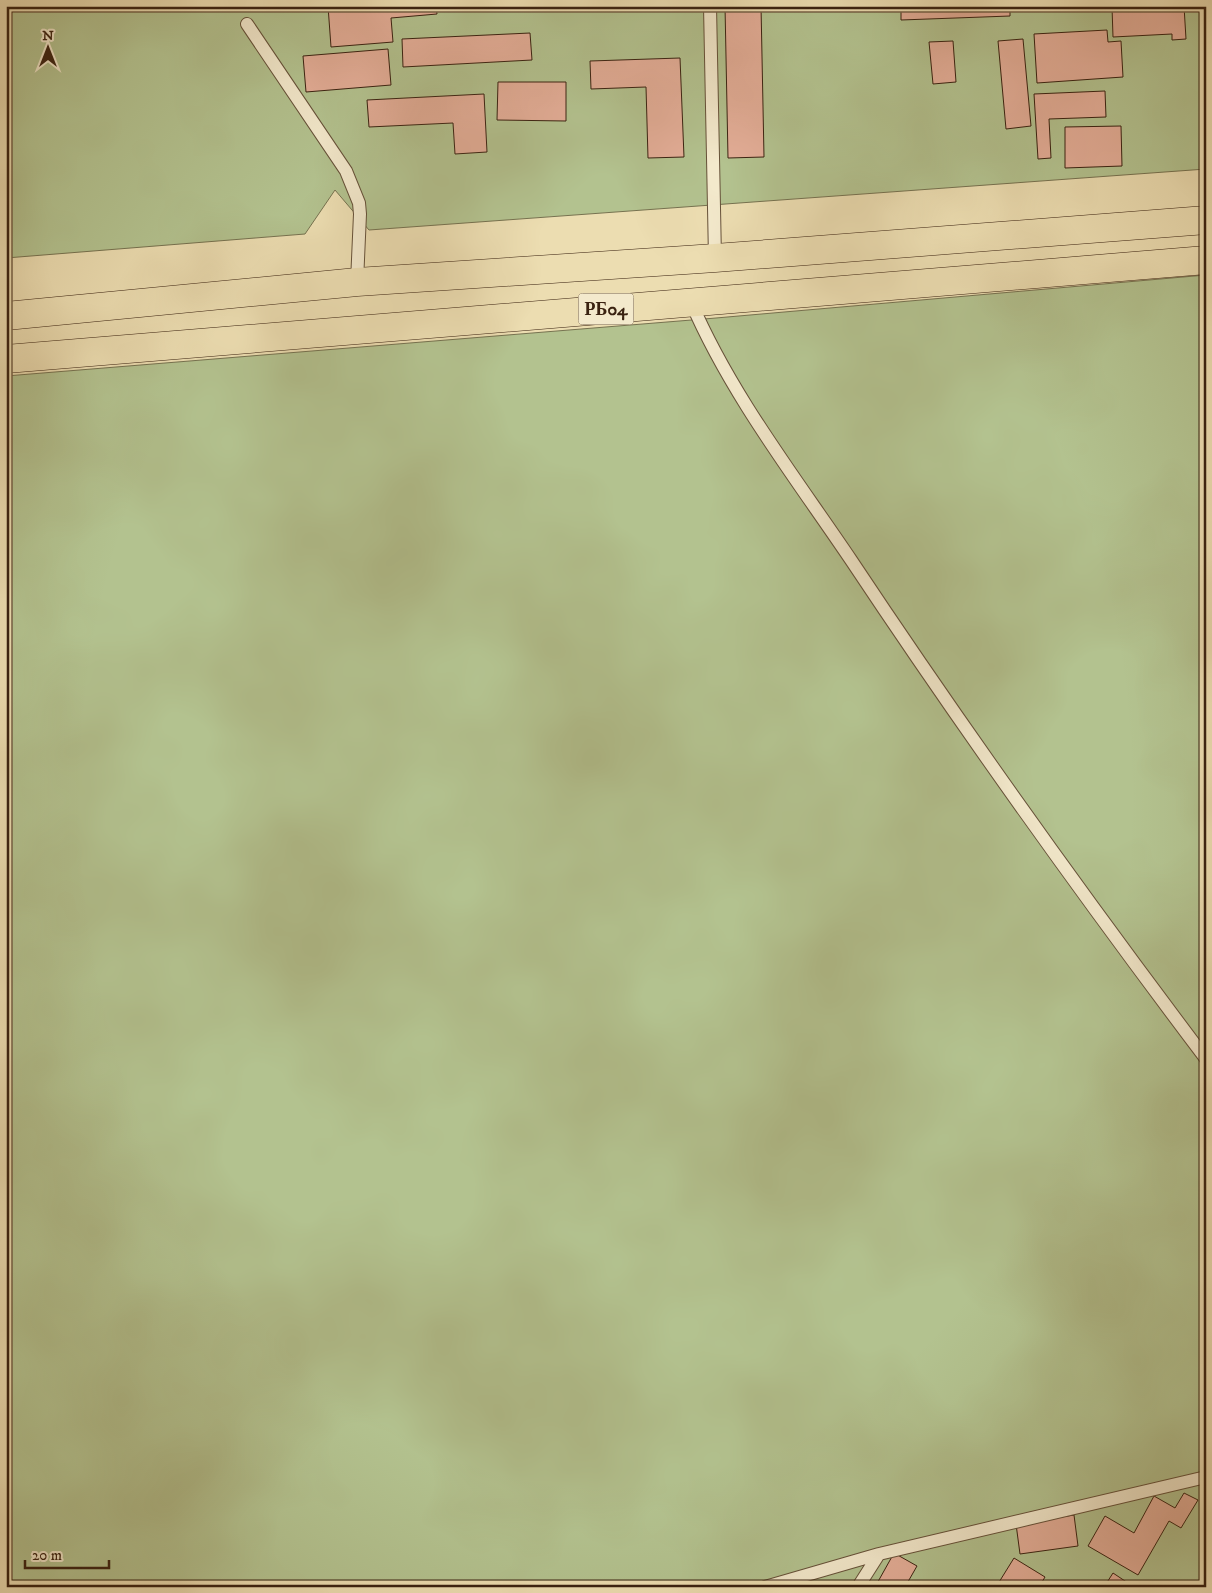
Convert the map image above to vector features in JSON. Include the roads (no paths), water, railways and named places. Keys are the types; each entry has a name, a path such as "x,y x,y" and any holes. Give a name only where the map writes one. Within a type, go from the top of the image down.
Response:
{"highway":[{"name":"РБ04","path":"6,316 357,282 715,258 1206,220"},
{"name":"РБ04","path":"6,359 1206,260"}],"lane":[{"path":"710,6 715,258"},
{"path":"247,24 346,172 359,204 357,282"},
{"path":"691,302 705,334 736,389 913,653 1023,811 1206,1059"},
{"path":"765,1587 879,1554 1206,1477"},
{"path":"858,1587 879,1554"}]}
